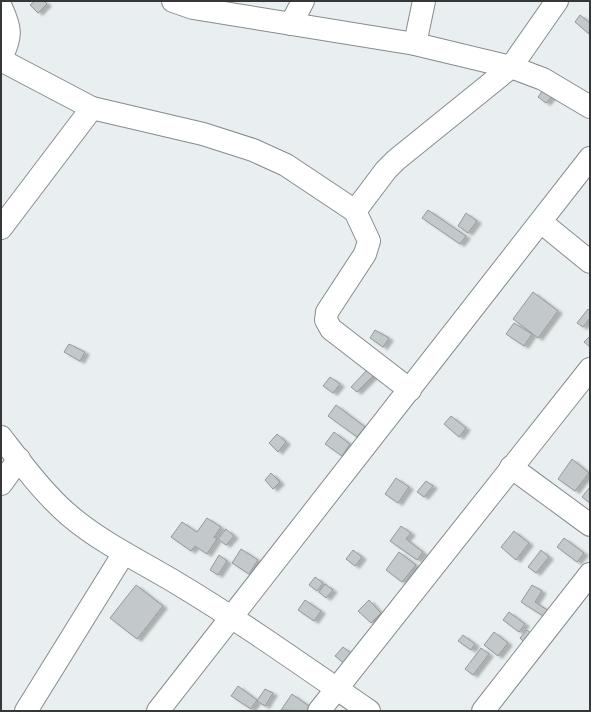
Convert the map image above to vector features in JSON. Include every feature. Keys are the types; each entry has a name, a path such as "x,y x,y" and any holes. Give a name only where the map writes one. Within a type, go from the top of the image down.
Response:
{"street":[{"path":"291,24 303,1"},
{"path":"415,44 424,1"},
{"path":"355,210 386,170 396,160 511,67 557,1"},
{"path":"188,3 291,24 415,44 511,67 543,80 590,107"},
{"path":"1,7 10,32 9,43 1,59 92,108 203,134 253,150 286,165 355,210 369,240 366,254 327,312 326,320 331,328 410,390"},
{"path":"1,228 92,108"},
{"path":"158,711 590,158"},
{"path":"541,222 590,262"},
{"path":"319,711 590,369"},
{"path":"1,437 43,489 71,517 124,553 176,582 230,617 369,711"},
{"path":"1,484 19,459"},
{"path":"511,467 590,525"},
{"path":"26,711 124,553"},
{"path":"483,711 590,574"}],"building":[{"path":"35,1 44,1 47,4 38,13 30,5"},
{"path":"580,15 590,23 589,34 575,22"},
{"path":"543,90 552,96 546,103 538,97"},
{"path":"428,210 466,236 460,244 422,218"},
{"path":"466,213 477,221 468,233 458,226"},
{"path":"533,292 558,311 538,338 513,319"},
{"path":"588,309 590,311 590,318 583,327 577,323"},
{"path":"514,323 532,334 524,346 506,334"},
{"path":"375,330 389,338 383,347 370,338"},
{"path":"590,336 590,347 584,342"},
{"path":"69,344 85,352 80,361 64,352"},
{"path":"367,370 373,376 357,392 351,387"},
{"path":"330,377 340,384 333,393 323,386"},
{"path":"336,405 365,427 357,437 328,416"},
{"path":"451,416 466,428 459,437 444,424"},
{"path":"334,432 350,444 342,456 325,444"},
{"path":"277,434 286,442 278,452 269,443"},
{"path":"572,459 589,473 575,491 558,479"},
{"path":"271,473 280,482 273,489 265,480"},
{"path":"396,478 409,487 398,503 385,494"},
{"path":"426,481 433,486 424,497 417,492"},
{"path":"590,487 590,503 582,497"},
{"path":"207,518 221,527 214,537 217,539 207,554 195,546 191,551 171,537 182,522 197,532"},
{"path":"401,526 411,533 406,539 423,552 417,560 390,541"},
{"path":"226,529 234,536 226,545 218,539"},
{"path":"514,531 529,543 516,560 501,547"},
{"path":"564,538 584,553 577,562 557,547"},
{"path":"241,549 258,560 249,574 232,563"},
{"path":"353,550 362,557 355,566 346,559"},
{"path":"541,550 549,557 536,573 528,567"},
{"path":"399,552 416,565 402,582 386,570"},
{"path":"219,555 227,561 218,575 210,570"},
{"path":"315,577 323,583 317,591 309,585"},
{"path":"325,584 333,590 326,598 319,592"},
{"path":"136,585 163,606 137,639 110,618"},
{"path":"532,585 542,591 535,602 552,613 548,619 521,602"},
{"path":"305,600 321,611 314,621 298,610"},
{"path":"369,600 381,613 371,623 358,611"},
{"path":"509,612 525,624 519,632 503,620"},
{"path":"527,630 534,636 527,645 520,638"},
{"path":"494,632 508,643 498,656 484,645"},
{"path":"463,635 475,644 471,650 458,641"},
{"path":"343,647 360,660 352,670 335,656"},
{"path":"481,648 489,654 473,675 465,669"},
{"path":"238,686 257,700 251,709 231,696"},
{"path":"265,689 273,693 265,706 257,701"},
{"path":"292,694 316,711 281,710"}]}
